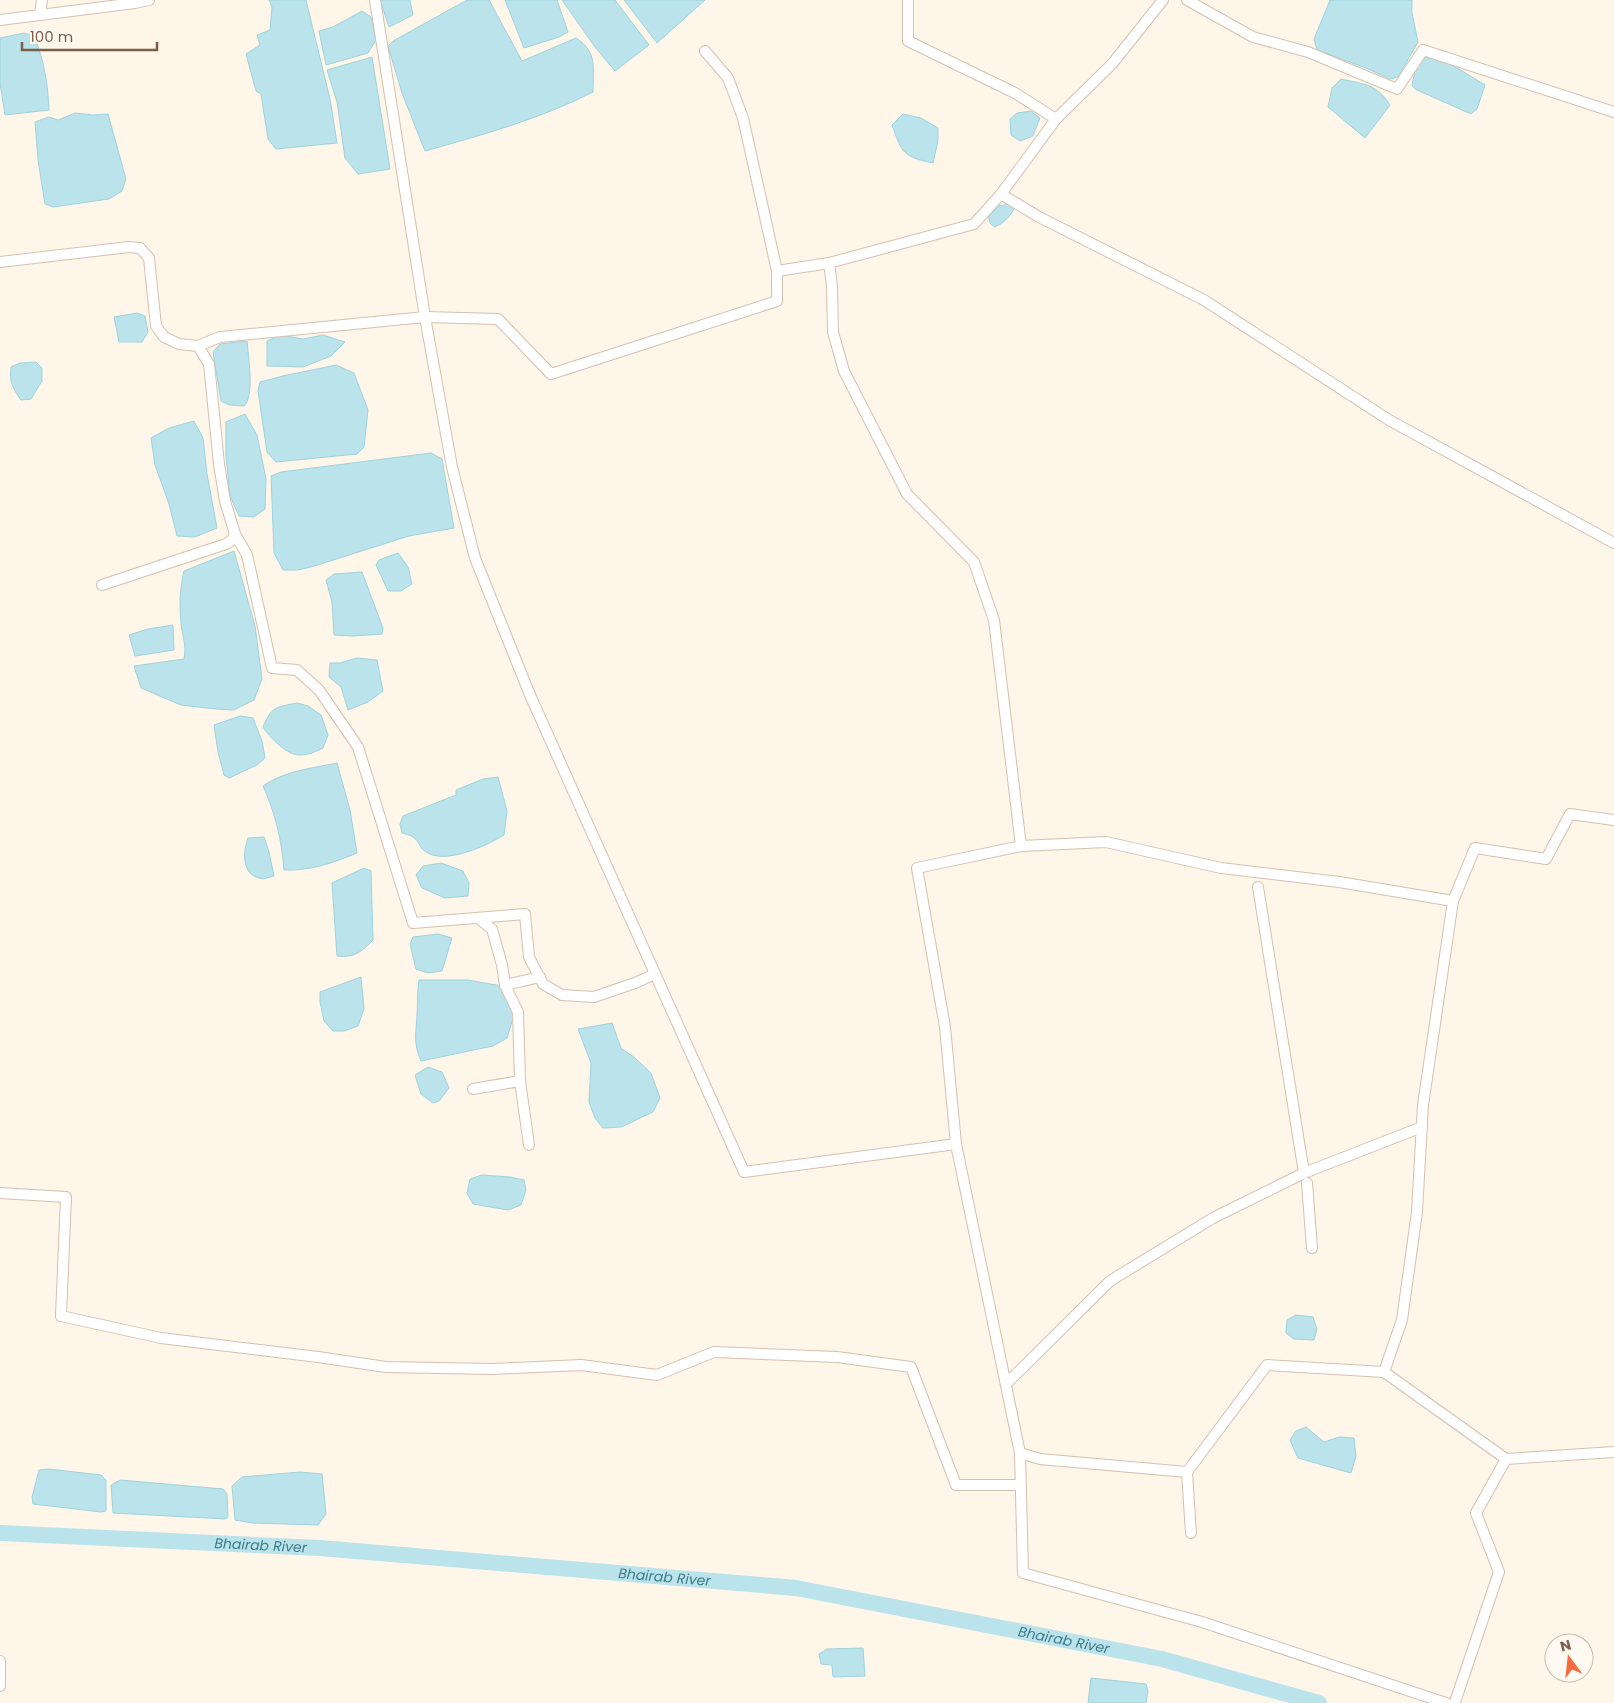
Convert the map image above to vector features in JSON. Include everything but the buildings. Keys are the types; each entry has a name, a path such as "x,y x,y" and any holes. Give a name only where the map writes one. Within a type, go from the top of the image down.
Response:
{"street":[{"path":"40,15 42,0"},
{"path":"0,20 149,0"},
{"path":"375,0 425,317 452,467 475,558 530,695 744,1172 956,1144"},
{"path":"908,0 908,41 1015,93 1056,119"},
{"path":"777,272 829,263 974,224 1001,194 1056,119 1112,64 1164,0"},
{"path":"1187,0 1252,37 1308,52 1396,89 1423,50 1614,112"},
{"path":"0,262 129,247 140,248 149,258 156,326 164,337 179,344 198,346 220,337 425,317 498,319 551,374 777,301 777,272 743,118 728,78 705,51"},
{"path":"1001,194 1039,217 1204,300 1389,420 1614,544"},
{"path":"829,263 832,286 833,332 844,371 908,494 974,562 994,620 1022,846"},
{"path":"198,346 209,364 219,464 225,501 235,534 247,555 272,668 297,670 319,690 358,747 414,923 525,914 529,957 544,984 562,995 594,997 655,974"},
{"path":"102,585 226,544 232,540 235,534"},
{"path":"1384,1372 1402,1320 1417,1212 1422,1105 1453,901 1475,848 1546,859 1570,814 1614,820"},
{"path":"1453,901 1339,882 1221,868 1106,842 1022,846 917,868 945,1027 956,1144 1020,1453 1023,1573 1202,1622 1450,1702 1499,1572 1476,1513 1506,1459"},
{"path":"1258,887 1306,1178 1312,1248"},
{"path":"478,918 492,929 502,965 505,985 518,1012 520,1081 529,1144"},
{"path":"505,985 540,977"},
{"path":"473,1089 520,1081"},
{"path":"1006,1384 1110,1281 1213,1218 1422,1127"},
{"path":"0,1193 66,1197 61,1316 161,1338 386,1367 492,1369 581,1365 657,1376 714,1352 837,1357 911,1367 956,1485 1021,1485"},
{"path":"1191,1533 1187,1472 1267,1365 1384,1372 1506,1459 1614,1452"},
{"path":"1020,1453 1040,1459 1187,1472"},
{"path":"0,1660 0,1686"}],"water":[{"path":"269,0 306,0 330,99 337,143 276,149 268,139 261,94 256,91 246,54 260,45 257,35 270,30 272,7"},
{"path":"380,0 410,0 413,15 389,27"},
{"path":"467,0 489,0 522,61 576,38 583,43 588,49 593,62 593,92 532,118 425,151 402,93 388,46 393,41"},
{"path":"505,0 557,0 568,32 559,37 524,48"},
{"path":"562,0 615,0 649,45 615,71 595,47"},
{"path":"624,0 705,0 657,43"},
{"path":"1330,0 1412,0 1412,13 1418,42 1398,77 1390,79 1317,50 1314,39"},
{"path":"362,11 371,17 376,40 368,53 326,65 319,31 333,27"},
{"path":"24,33 34,36 43,63 49,110 5,115 0,83 0,38"},
{"path":"1428,56 1449,63 1485,85 1477,109 1471,114 1415,89 1412,85 1416,66"},
{"path":"372,57 390,169 358,174 345,158 337,102 327,70"},
{"path":"1341,79 1375,89 1390,105 1365,138 1328,107 1332,88"},
{"path":"1031,111 1040,118 1033,136 1020,141 1011,135 1010,119 1017,113"},
{"path":"75,113 108,114 126,179 122,191 109,199 53,207 45,204 38,160 35,122 49,117 58,120"},
{"path":"903,114 921,118 938,128 938,141 933,163 909,156 901,148 892,125"},
{"path":"1007,201 1015,207 1007,219 995,227 990,223 988,213 993,212 999,205 1003,206"},
{"path":"137,313 145,316 148,332 142,342 119,342 114,317"},
{"path":"281,335 303,339 323,335 345,342 331,356 303,367 267,366 267,341"},
{"path":"247,341 250,375 249,394 244,406 229,405 221,401 213,352 220,344"},
{"path":"36,362 42,368 42,381 31,399 21,400 12,385 11,367 20,363"},
{"path":"336,365 354,373 368,410 364,447 357,454 276,462 267,452 258,391 260,382"},
{"path":"245,414 257,435 266,479 265,509 254,517 239,516 230,496 226,455 226,422"},
{"path":"194,421 203,438 207,474 217,528 195,537 177,536 169,504 155,465 151,438 169,428"},
{"path":"431,453 442,459 454,528 409,536 311,567 298,570 283,570 274,553 271,476 281,472"},
{"path":"234,551 255,626 262,679 254,700 234,710 216,709 181,705 141,688 134,666 184,659 185,645 180,603 184,571"},
{"path":"398,553 408,567 412,584 401,591 388,591 376,565 379,560"},
{"path":"362,572 383,628 382,634 334,635 332,602 326,580 334,574"},
{"path":"173,625 174,650 135,656 129,635 148,629"},
{"path":"357,658 377,660 383,691 368,702 348,710 341,687 329,677 330,663 340,663"},
{"path":"297,703 308,706 321,715 328,735 323,748 300,755 290,752 274,741 263,727 269,715 275,709"},
{"path":"240,716 253,718 262,741 265,758 257,765 229,778 224,775 214,725"},
{"path":"337,763 350,810 357,853 321,866 284,870 282,848 277,827 263,786 289,773"},
{"path":"498,777 507,811 504,835 476,849 444,856 426,852 413,837 402,833 400,824 403,816 456,795 456,790 483,779"},
{"path":"264,837 274,876 263,879 251,874 246,866 245,857 248,838"},
{"path":"441,863 463,871 469,883 468,896 445,898 422,888 416,875 423,866"},
{"path":"364,868 371,871 373,940 365,948 353,955 337,956 332,883"},
{"path":"438,934 452,938 442,971 428,973 416,969 410,944 413,937"},
{"path":"361,977 364,1009 358,1026 344,1031 333,1031 324,1021 320,992"},
{"path":"419,980 468,980 502,986 515,1012 507,1038 493,1046 421,1061 416,1038"},
{"path":"612,1023 621,1048 651,1073 660,1098 653,1112 621,1127 603,1128 595,1118 589,1102 591,1063 578,1029"},
{"path":"428,1067 442,1072 449,1088 439,1101 433,1103 421,1094 415,1075"},
{"path":"482,1175 524,1180 526,1190 521,1205 508,1210 473,1204 467,1193 470,1179"},
{"path":"1296,1315 1313,1317 1317,1329 1314,1340 1294,1339 1286,1333 1287,1320"},
{"path":"1306,1427 1324,1442 1339,1437 1354,1438 1356,1456 1351,1473 1298,1458 1290,1440 1296,1431"},
{"path":"49,1469 101,1475 106,1480 106,1511 33,1504 32,1497 39,1470"},
{"path":"300,1472 322,1474 326,1514 318,1525 252,1523 235,1520 232,1486 242,1477"},
{"path":"120,1480 223,1489 227,1494 228,1517 226,1519 113,1513 111,1485"},
{"path":"863,1648 865,1676 833,1677 832,1665 821,1664 819,1654 827,1649"},
{"path":"1091,1678 1146,1684 1148,1691 1146,1703 1088,1703"}],"waterway":[{"name":"Bhairab River","path":"0,1533 320,1548 796,1588 1162,1659 1319,1703"}]}
